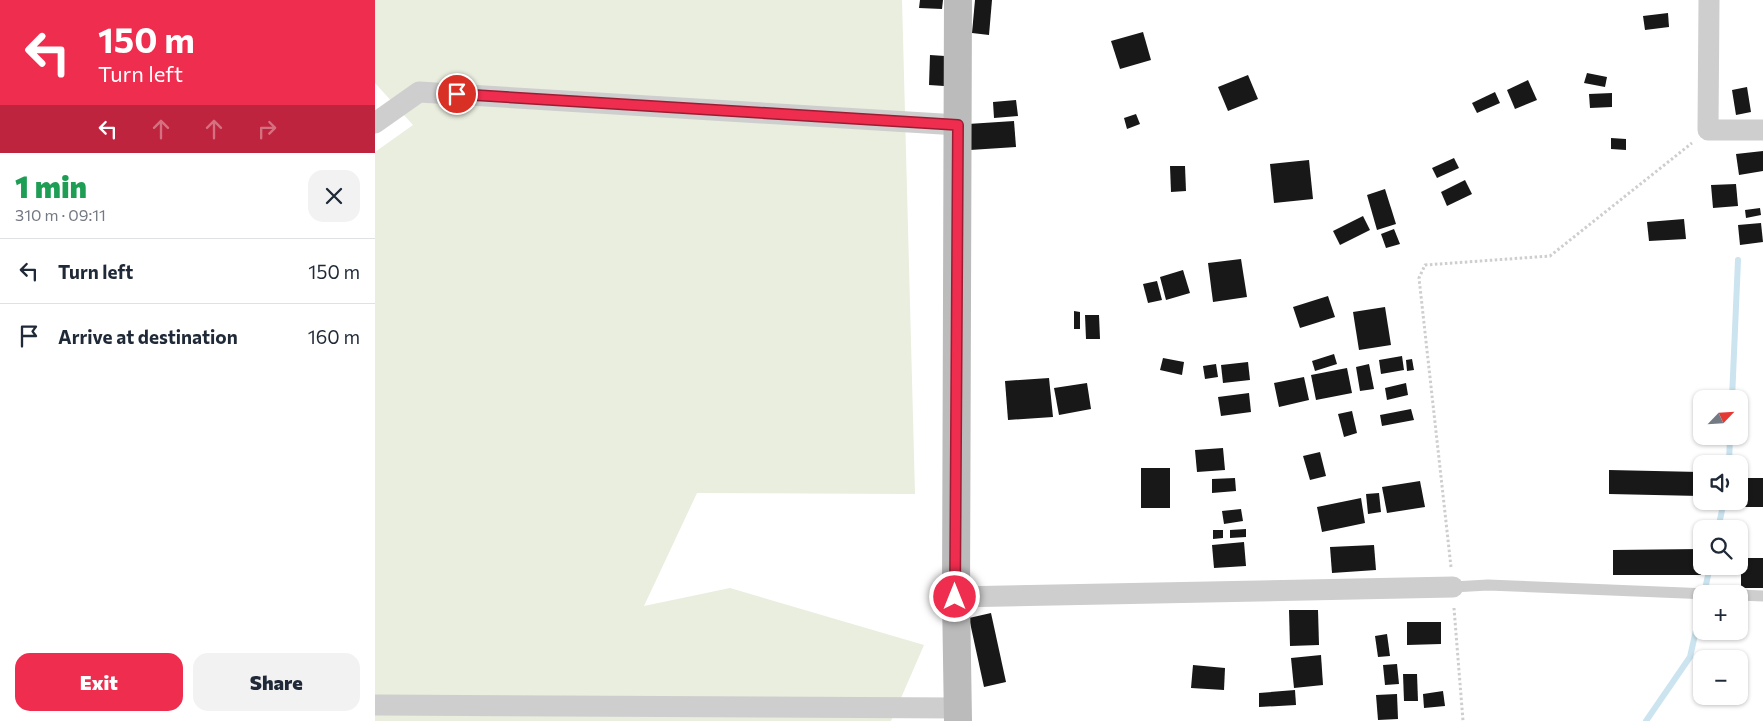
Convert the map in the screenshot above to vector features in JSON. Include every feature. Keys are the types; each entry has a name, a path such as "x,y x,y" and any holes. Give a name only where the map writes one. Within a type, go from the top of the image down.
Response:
{"main road":[{"path":"958,0 955,597 958,714"}],"street":[{"path":"1709,0 1708,130 1763,130"},
{"path":"375,123 419,92 958,125"},
{"path":"955,597 1453,587"},
{"path":"375,706 958,714"}],"lane":[{"path":"1453,587 1488,584 1693,593"},
{"path":"1748,595 1763,596"}],"path":[{"path":"1463,721 1453,587 1419,278 1425,265 1550,256 1708,130"}],"shaded area":[{"path":"375,0 902,0 915,494 697,493 644,606 730,588 924,645 891,721 375,721 375,152 413,125 375,83"}],"building":[{"path":"920,0 943,0 942,9 919,8"},
{"path":"975,0 992,0 989,35 972,33"},
{"path":"1668,13 1669,27 1645,30 1643,16"},
{"path":"1143,32 1151,60 1120,69 1111,41"},
{"path":"930,55 945,56 944,86 929,85"},
{"path":"1587,73 1607,77 1605,87 1584,83"},
{"path":"1248,75 1258,99 1228,111 1218,87"},
{"path":"1528,80 1537,100 1515,109 1507,90"},
{"path":"1747,87 1751,112 1736,115 1732,90"},
{"path":"1495,92 1500,103 1477,113 1472,103"},
{"path":"1612,93 1612,107 1590,108 1589,94"},
{"path":"1016,100 1018,116 994,118 993,102"},
{"path":"1136,114 1140,124 1127,129 1124,118"},
{"path":"1014,121 1016,147 970,150 968,124"},
{"path":"1611,138 1626,139 1626,150 1611,149"},
{"path":"1763,151 1763,171 1739,175 1736,154"},
{"path":"1454,158 1459,168 1437,178 1432,168"},
{"path":"1309,160 1313,199 1274,203 1270,164"},
{"path":"1170,166 1185,166 1186,191 1171,192"},
{"path":"1465,180 1472,194 1447,206 1441,192"},
{"path":"1736,184 1738,206 1713,208 1711,185"},
{"path":"1385,189 1396,224 1377,230 1367,195"},
{"path":"1760,208 1761,215 1746,218 1745,210"},
{"path":"1363,216 1370,230 1340,245 1333,231"},
{"path":"1684,219 1686,239 1649,241 1647,222"},
{"path":"1761,223 1763,242 1740,245 1738,225"},
{"path":"1394,229 1400,244 1386,248 1381,234"},
{"path":"1241,259 1247,297 1213,302 1208,263"},
{"path":"1183,270 1190,293 1166,300 1160,277"},
{"path":"1157,281 1162,300 1148,303 1143,284"},
{"path":"1328,296 1335,317 1300,328 1293,307"},
{"path":"1385,307 1391,345 1359,350 1353,312"},
{"path":"1074,311 1080,312 1080,329 1074,329"},
{"path":"1085,315 1099,315 1100,339 1086,339"},
{"path":"1334,354 1337,364 1315,371 1312,361"},
{"path":"1402,356 1404,370 1381,374 1379,360"},
{"path":"1163,358 1184,362 1182,375 1160,370"},
{"path":"1412,359 1414,370 1407,371 1406,360"},
{"path":"1248,362 1250,380 1223,383 1221,365"},
{"path":"1216,364 1218,377 1205,379 1203,366"},
{"path":"1369,364 1374,389 1360,391 1356,367"},
{"path":"1347,368 1352,393 1316,400 1311,375"},
{"path":"1304,377 1309,400 1279,407 1274,383"},
{"path":"1049,378 1053,417 1008,420 1005,381"},
{"path":"1087,383 1091,409 1059,415 1054,388"},
{"path":"1406,383 1408,395 1387,400 1385,388"},
{"path":"1249,393 1251,412 1221,416 1218,397"},
{"path":"1411,409 1414,420 1382,426 1380,415"},
{"path":"1352,411 1357,433 1344,437 1338,414"},
{"path":"1223,448 1225,470 1197,472 1195,450"},
{"path":"1320,452 1326,476 1310,480 1303,456"},
{"path":"1141,468 1170,468 1170,508 1141,508"},
{"path":"1609,470 1693,472 1693,496 1609,494"},
{"path":"1235,478 1236,491 1212,493 1212,479"},
{"path":"1748,478 1763,478 1763,507 1748,507"},
{"path":"1420,481 1425,507 1387,513 1382,487"},
{"path":"1379,493 1381,512 1368,514 1366,494"},
{"path":"1361,498 1365,523 1322,532 1317,507"},
{"path":"1241,509 1243,521 1224,524 1222,511"},
{"path":"1246,529 1246,537 1230,538 1230,530"},
{"path":"1213,530 1223,530 1223,538 1213,539"},
{"path":"1244,542 1246,566 1214,568 1212,545"},
{"path":"1374,545 1376,570 1332,573 1330,547"},
{"path":"1693,549 1693,575 1613,575 1613,550"},
{"path":"1748,558 1763,558 1763,588 1748,588 1748,585 1741,585 1741,575 1748,575"},
{"path":"1289,610 1318,610 1319,645 1290,646"},
{"path":"991,613 1006,682 984,687 969,618"},
{"path":"1407,622 1441,622 1441,644 1407,645"},
{"path":"1387,634 1390,656 1378,657 1375,636"},
{"path":"1321,655 1323,685 1294,688 1291,658"},
{"path":"1397,664 1399,684 1385,685 1383,665"},
{"path":"1193,665 1225,668 1224,690 1191,688"},
{"path":"1403,674 1417,674 1418,701 1404,701"},
{"path":"1295,690 1296,705 1259,707 1259,693"},
{"path":"1443,691 1445,706 1424,708 1423,694"},
{"path":"1397,694 1398,719 1378,720 1376,695"}],"waterway":[{"path":"1732,390 1738,260"},
{"path":"1729,455 1730,445"},
{"path":"1720,520 1722,510"},
{"path":"1706,585 1708,575"},
{"path":"1646,721 1690,657 1694,640"}],"route":[{"path":"457,94 958,125 955,597"}]}
